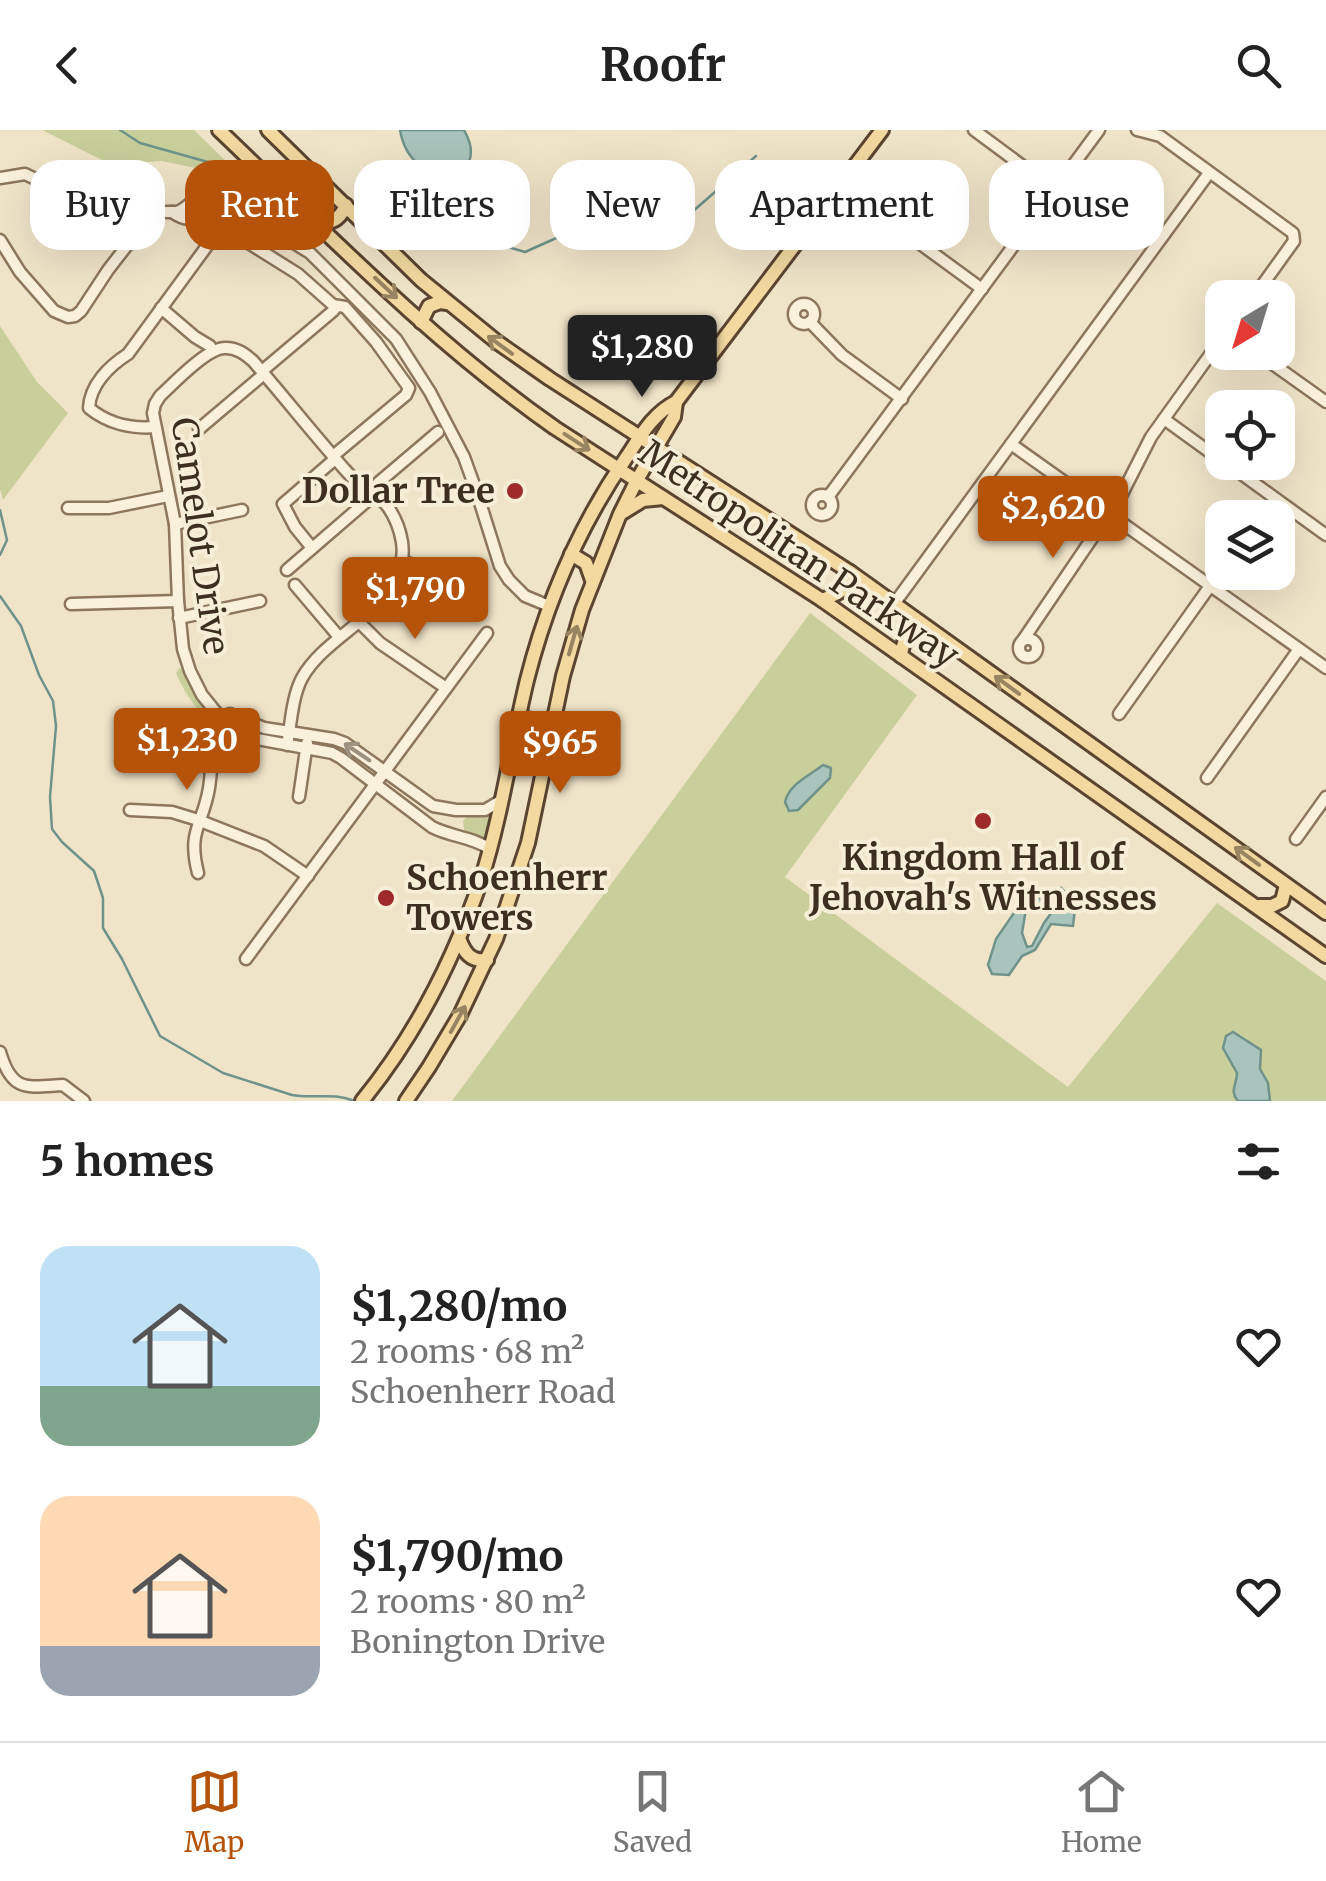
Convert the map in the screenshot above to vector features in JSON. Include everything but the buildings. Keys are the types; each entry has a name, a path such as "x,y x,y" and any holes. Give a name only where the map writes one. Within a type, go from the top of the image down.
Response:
{"main road":[{"name":"Metropolitan Parkway","path":"219,130 251,160"},
{"name":"Metropolitan Parkway","path":"268,130 447,303 514,355 850,572 1326,913"},
{"path":"859,160 882,130"},
{"path":"334,221 346,205"},
{"name":"Metropolitan Parkway","path":"334,239 421,322 507,394 822,600 1326,956"},
{"path":"406,1101 444,1043 487,960 512,897 570,648 592,580 620,514 674,417 676,402 791,250"},
{"path":"421,322 429,306 447,303"},
{"path":"362,1101 417,1021 459,938 490,849 534,655 571,554 618,468 662,408 676,402"},
{"path":"620,514 637,502 664,498"},
{"path":"571,554 586,563 592,580"},
{"path":"822,600 843,590 850,572"},
{"path":"901,656 911,632 934,632"},
{"path":"518,721 528,718 537,722 550,740"},
{"path":"1257,906 1277,904 1285,896 1286,885"},
{"path":"459,938 472,958 487,960"}],"street":[{"path":"974,130 1014,160"},
{"path":"1077,160 1099,130"},
{"path":"1137,130 1160,136 1290,230 1295,237 1292,244 1265,280"},
{"path":"894,604 1209,172"},
{"path":"0,178 30,176"},
{"path":"165,212 194,218 216,194 310,253 396,339 430,392 464,458 500,566 517,589 549,606"},
{"path":"155,427 114,422 89,408 90,399 101,378 112,364 128,354 218,230 223,227 298,274 336,306 345,306 409,391 283,504 312,548"},
{"path":"0,240 20,272 64,317 81,311 123,250"},
{"path":"928,250 982,290"},
{"path":"828,497 1011,250"},
{"path":"199,430 336,306"},
{"path":"162,308 212,351 225,348 244,354 351,478 384,502 401,536 403,561 385,598 324,650 300,681 287,745"},
{"path":"810,322 842,355 902,400"},
{"name":"Camelot Drive","path":"212,351 156,400 153,413 174,524 183,648 202,695 228,727 252,738 332,753 432,827 490,849"},
{"path":"1030,637 1122,494 1143,450 1205,362"},
{"path":"1281,370 1326,402"},
{"path":"1164,419 1205,448"},
{"path":"286,570 367,501 378,483 438,432"},
{"path":"1011,444 1205,582"},
{"path":"1250,480 1326,534"},
{"path":"68,508 109,508 168,496"},
{"path":"174,524 242,510"},
{"path":"403,561 454,583 475,580"},
{"path":"295,585 339,637"},
{"path":"1119,714 1207,590"},
{"path":"1216,590 1326,668"},
{"path":"180,618 260,600"},
{"path":"71,604 178,601"},
{"path":"359,622 380,644 446,688"},
{"path":"246,958 487,633"},
{"path":"1206,778 1299,648"},
{"path":"198,873 193,848 208,792 214,736 222,718 230,714 264,728 345,743 433,806 486,810 503,798"},
{"path":"299,797 308,734"},
{"path":"409,809 419,797"},
{"path":"1296,840 1326,798"},
{"path":"130,810 172,812 198,820 264,846 308,876"},
{"path":"452,835 456,810"},
{"path":"0,1052 5,1070 14,1082 32,1088 63,1086 84,1101"}],"green space":[{"path":"42,130 194,130 225,160 185,160 185,166 165,160 102,160"},
{"path":"0,326 37,382 68,413 3,500 0,489"},
{"path":"810,613 917,695 785,877 1068,1087 1217,903 1326,981 1326,1101 452,1101"},
{"path":"179,668 185,671 215,718 209,720 190,699 176,673"},
{"path":"493,813 487,838 464,830 463,821 468,815"}],"water":[{"path":"400,130 464,130 471,148 469,160 415,160"},
{"path":"823,765 831,768 830,778 798,810 789,811 785,802 791,790"},
{"path":"1061,888 1066,901 1077,892 1073,926 1051,924 1035,950 1022,956 1009,975 992,974 988,965 996,939 1025,897 1047,896 1052,903","holes":["1026,909 1054,909 1032,946 1027,947 1022,933"]},
{"path":"1233,1032 1261,1050 1260,1069 1268,1083 1270,1101 1238,1101 1235,1097 1237,1073 1223,1048 1226,1036"}],"waterway":[{"path":"120,130 140,143 201,160"},
{"path":"530,250 563,235 667,234 756,156"},
{"path":"518,250 529,250"},
{"path":"0,510 7,540 0,555"},
{"path":"0,596 21,626 53,701 56,726 50,797 52,829 94,871 103,898 103,928 160,1036 223,1073 292,1095 354,1101"}],"place":[{"name":"Dollar Tree","path":"515,491"},
{"name":"Kingdom Hall of Jehovah's Witnesses","path":"983,821"},
{"name":"Schoenherr Towers","path":"386,898"}]}
